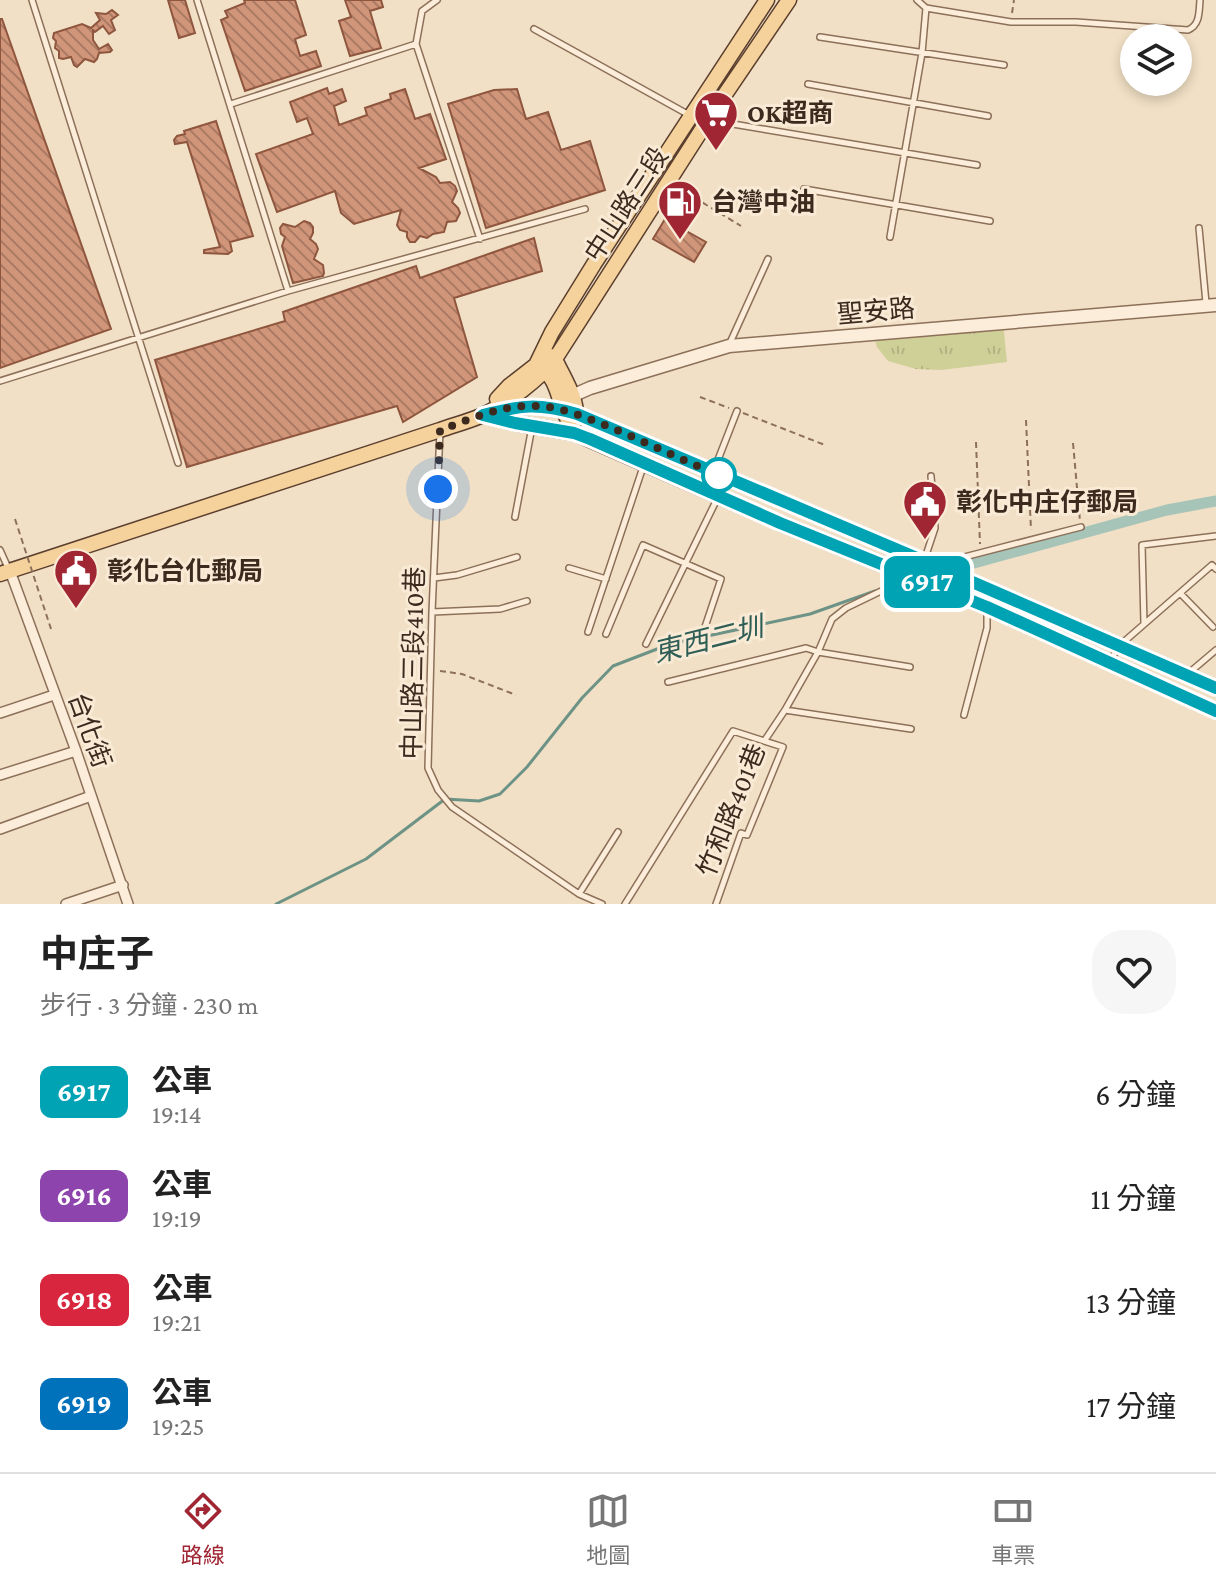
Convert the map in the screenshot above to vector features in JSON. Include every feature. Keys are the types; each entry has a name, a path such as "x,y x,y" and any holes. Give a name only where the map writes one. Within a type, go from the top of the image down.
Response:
{"main road":[{"name":"中山路三段","path":"545,361 552,332 767,0"},
{"name":"中山路三段","path":"5,573 483,415 545,361 669,182 789,0"},
{"path":"545,361 574,433"},
{"path":"483,415 513,407 564,405 713,473 1216,688"},
{"path":"483,415 574,433 830,544 987,607 1216,711"}],"street":[{"name":"聖安路","path":"564,405 590,388 729,346 1211,305"},
{"name":"台化街","path":"5,573 76,751 128,904"},
{"path":"0,713 54,695"},
{"path":"0,775 76,751"},
{"path":"0,829 91,796"},
{"path":"66,904 123,885"}],"lane":[{"path":"32,0 178,463"},
{"path":"197,0 288,291"},
{"path":"437,0 422,11 416,44 480,239"},
{"path":"917,0 926,8 1011,22 1076,22 1188,30 1197,23 1200,0"},
{"path":"890,237 922,53 926,8"},
{"path":"534,29 694,112 713,112 733,124 977,165"},
{"path":"820,37 1004,65"},
{"path":"231,104 416,44"},
{"path":"808,84 988,116"},
{"path":"804,189 990,221"},
{"path":"0,381 288,291 585,209"},
{"path":"1199,228 1211,305"},
{"path":"729,346 768,259"},
{"path":"713,473 737,411"},
{"path":"515,517 533,426"},
{"name":"中山路三段410巷","path":"440,430 428,768 438,790 452,807 579,894 602,904"},
{"path":"588,632 645,463"},
{"path":"625,904 733,731 765,740 818,652 832,619 846,608 912,576 924,561 935,528 931,476"},
{"path":"646,644 718,495"},
{"path":"924,561 940,563 1081,527"},
{"path":"1144,624 1142,545 1216,536"},
{"path":"606,634 643,545 721,579 705,627"},
{"path":"0,550 5,573"},
{"path":"434,578 457,575 517,557"},
{"path":"1108,664 1119,646 1214,567"},
{"path":"569,568 606,579"},
{"path":"964,715 987,628 991,590"},
{"path":"1180,593 1213,627"},
{"path":"432,612 500,609 527,601"},
{"path":"668,682 806,648 910,667"},
{"path":"1186,675 1216,650"},
{"path":"785,710 911,729"},
{"name":"竹和路401巷","path":"716,904 741,833 747,835 783,747 765,740"},
{"path":"579,894 618,832"}],"path":[{"path":"1011,22 1014,0"},
{"path":"669,182 741,226"},
{"path":"700,397 825,445"},
{"path":"1026,420 1032,540"},
{"path":"976,442 981,553"},
{"path":"1073,443 1081,527"},
{"path":"15,519 51,629"},
{"path":"431,670 462,674 516,695"}],"green space":[{"path":"1003,322 1007,362 941,370 916,369 888,361 877,347 873,334"}],"building":[{"path":"168,0 185,0 195,33 179,38"},
{"path":"244,0 295,0 306,35 295,39 300,56 316,51 321,66 245,91 221,20 228,17 225,11 245,3"},
{"path":"345,0 381,0 383,7 370,11 381,48 350,56 339,21 351,17"},
{"path":"112,10 118,15 111,20 115,30 109,34 103,26 95,32 93,30 93,40 99,49 108,44 112,50 110,52 99,53 94,62 85,59 77,67 71,57 59,58 54,33 82,24 91,28 100,20 96,13 106,14"},
{"path":"0,19 111,329 0,368"},
{"path":"327,88 329,94 342,89 346,101 334,106 339,125 367,115 365,108 391,99 390,94 405,89 415,119 430,114 446,159 419,168 436,177 440,183 450,182 455,186 457,191 452,202 460,213 456,221 447,222 444,232 427,238 420,236 415,242 410,242 407,232 397,225 401,210 354,224 341,213 335,191 277,212 256,154 313,134 307,118 297,122 290,102"},
{"path":"517,89 526,119 548,112 561,150 590,141 605,190 486,228 448,104 494,90"},
{"path":"216,121 253,236 230,242 232,251 228,254 204,253 204,250 220,247 187,142 175,144 174,140 185,134 184,131"},
{"name":"台灣中油","path":"665,219 706,242 694,262 653,239"},
{"path":"304,221 313,227 310,239 318,249 314,259 323,265 324,273 323,276 293,283 282,246 285,237 280,228 283,224 295,227"},
{"path":"534,238 542,271 454,298 477,377 403,422 397,406 187,467 155,360 285,321 283,312 416,266 420,278"}],"waterway":[{"name":"東西二圳","path":"974,563 1167,510 1216,501"},
{"name":"東西二圳","path":"955,568 974,563"},
{"name":"東西二圳","path":"276,904 366,859 445,799 479,801 500,794 613,666 670,644 810,614 875,591"}],"bus line":[{"name":"6917","path":"1216,688 577,414 548,406 529,406 483,415 590,439 780,523 987,607 1216,711"}],"place":[{"name":"OK超商","path":"716,152"},
{"name":"台灣中油","path":"680,241"},
{"name":"彰化中庄仔郵局","path":"925,541"},
{"name":"彰化台化郵局","path":"76,610"}],"route":[{"path":"438,489 440,430 483,415 529,406 548,406 577,414 719,475"}]}
